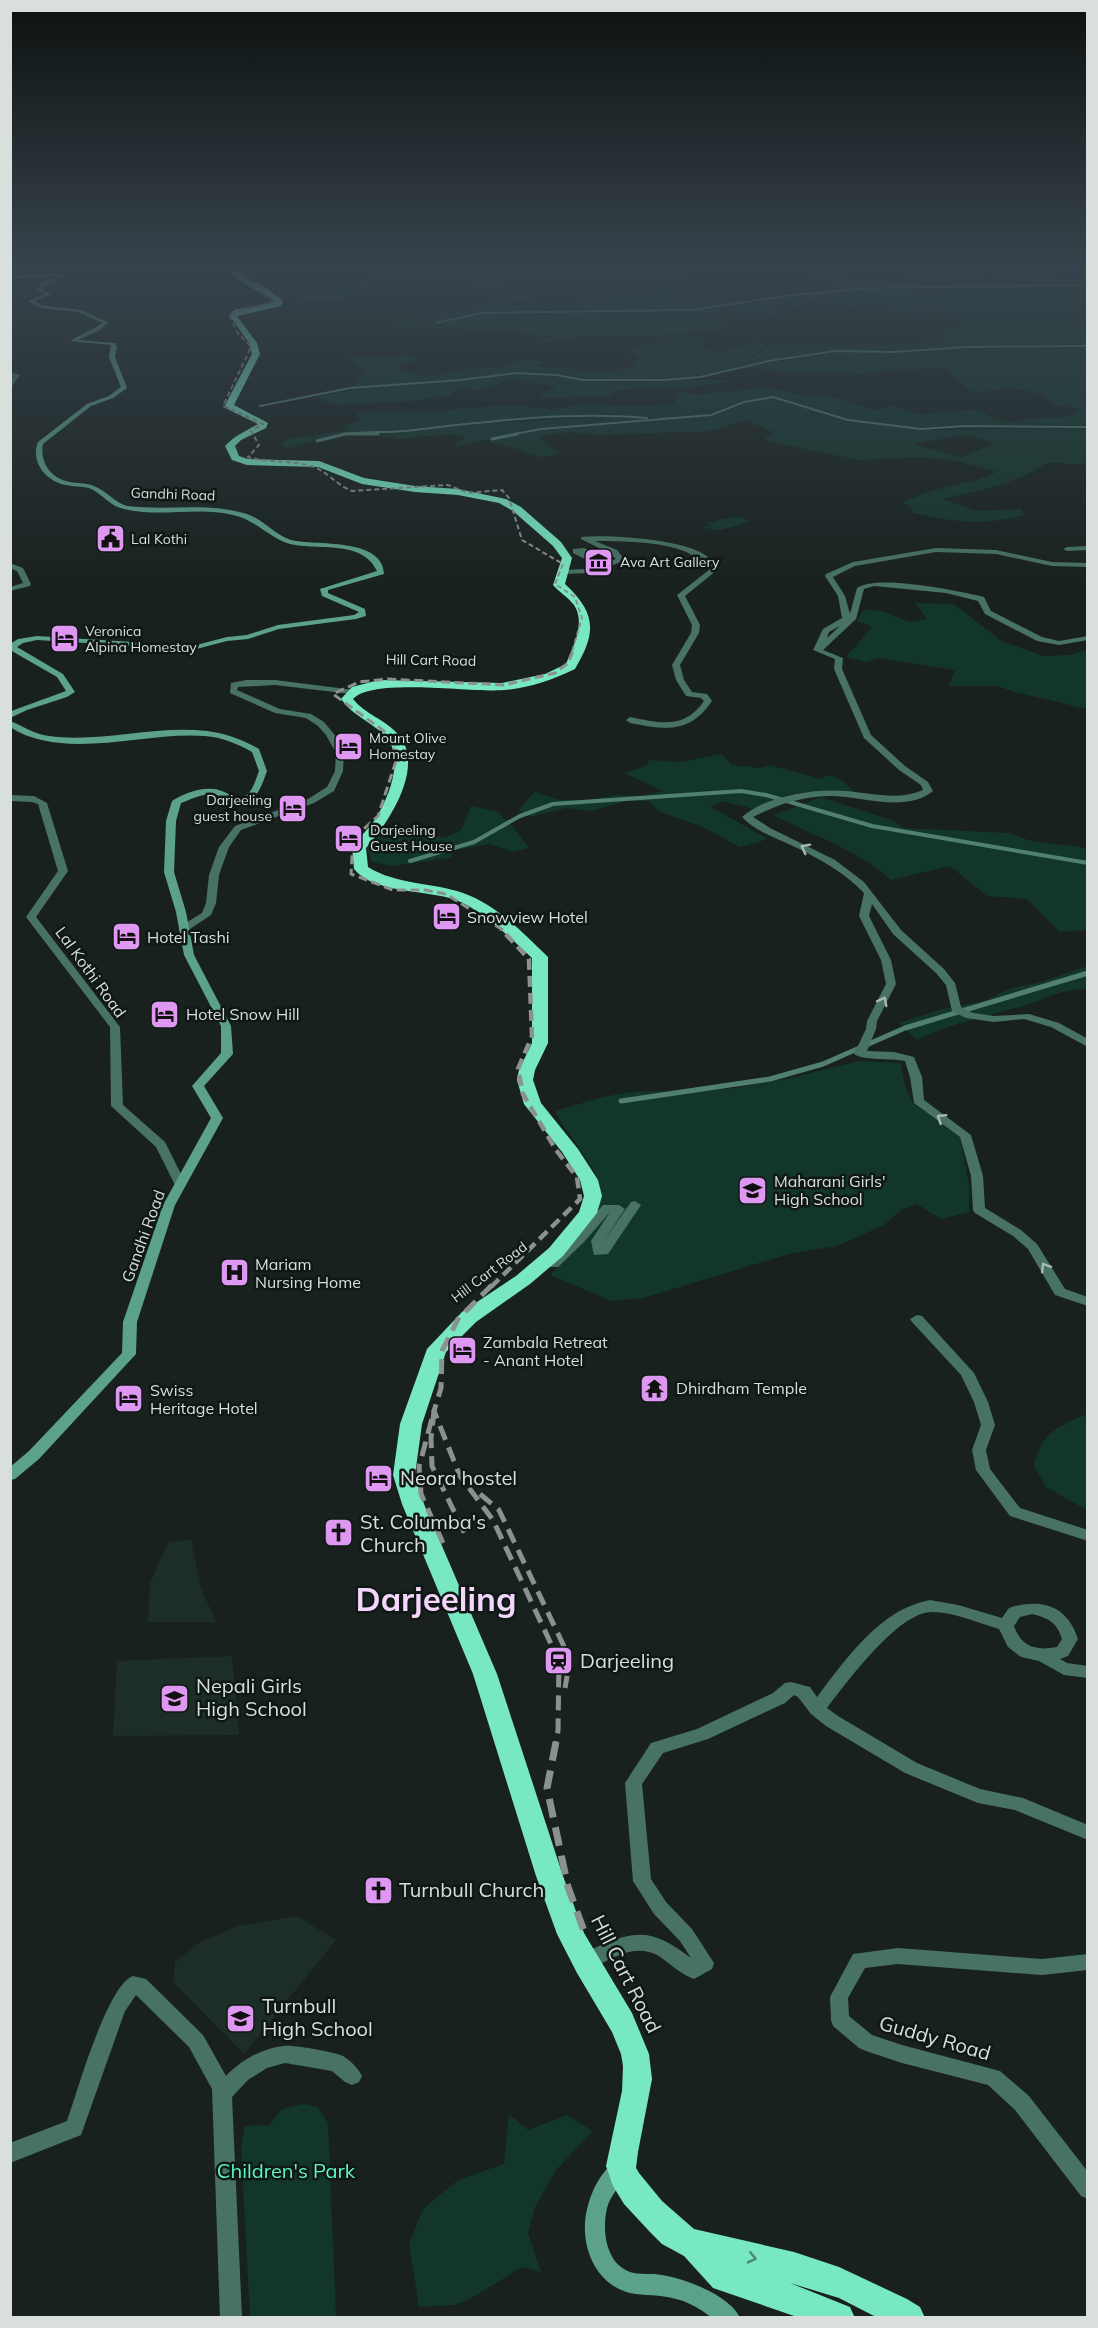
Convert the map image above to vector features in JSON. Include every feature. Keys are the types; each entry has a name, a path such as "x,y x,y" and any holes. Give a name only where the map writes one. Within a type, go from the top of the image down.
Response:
{"highway":[{"name":"Hill Cart Road","path":"246,374 229,405 263,423 263,426 238,438 230,446 235,458 247,462 319,464 362,480 415,489 458,492 502,501 517,509 557,543 567,558 560,585 581,606 584,613 582,637 571,666 560,673 531,683 506,687 400,683 365,686 351,692 347,699 352,708 390,732 399,742 402,751 401,764 389,807 377,827 359,847 360,869 371,877 390,883 442,891 478,904 540,957 540,1043 525,1080 533,1104 569,1149 589,1180 593,1196 588,1213 562,1245 523,1280 469,1317 437,1349 411,1425 404,1475 413,1504 492,1695 518,1771 544,1860 584,1963 621,2021 635,2055 637,2088 625,2137 621,2169"},
{"path":"621,2169 635,2193 676,2236 695,2245 797,2269 882,2301 909,2318"},
{"path":"695,2245 724,2277 810,2305 838,2318"}],"main road":[{"name":"Gandhi Road","path":"10,716 71,692 67,680 56,671 18,654 12,647 21,641 37,638 134,644 154,649 181,651 227,639 248,637 278,627 356,617 363,614 362,611 325,594 324,589 381,572 379,564 372,555 356,549 286,541 246,516 206,508 149,510 122,507 114,505 94,488 61,482 54,478 42,466 37,452 40,443 89,405 111,398 124,388 118,374"},
{"name":"Gandhi Road","path":"10,723 22,732 45,738 70,740 118,739 177,732 206,733 237,741 256,751 263,771 255,792 248,798 237,799 212,792 195,794 177,801 171,820 169,872 181,912 189,955 226,1026 228,1054 198,1086 217,1118 169,1205 130,1322 129,1354 34,1455 10,1475"},
{"path":"621,2169 605,2190 597,2209 594,2235 602,2258 620,2278 636,2284 655,2284 692,2294 710,2302 730,2318"}],"street":[{"path":"10,374 17,375 10,387"},
{"path":"563,573 589,571 594,565 590,559 576,551 581,550 613,563 621,560 614,552 583,538 674,544 703,556 711,562 713,570 681,595 696,625 695,633 676,665 680,680 689,694 704,696 708,701 702,713 676,727 630,720"},
{"path":"1066,549 1087,548"},
{"path":"817,650 826,631 846,619 843,594 829,576 853,564 936,550 996,552 1052,564 1088,565"},
{"path":"10,565 20,570 27,584 10,589"},
{"path":"817,650 852,619 861,588 874,584 946,591 981,599 988,612 1040,639 1059,643 1088,638"},
{"path":"817,650 839,658 838,669 867,736 902,768 925,784 928,791 915,799 872,798 834,793 805,794 759,810 747,817 757,827 825,858 859,881 897,932 940,971 951,985 956,1009 970,1016 994,1019 1025,1016 1055,1025 1088,1044"},
{"path":"183,929 206,915 211,903 214,875 224,847 238,828 311,801 331,789 339,771 340,753 330,734 321,724 308,716 278,711 255,701 233,691 234,685 263,682 351,692"},
{"name":"Lal Kothi Road","path":"10,798 34,799 42,802 63,871 31,917 115,1027 117,1106 161,1145 180,1184"},
{"path":"869,893 864,915 886,960 891,984 872,1021 860,1054 894,1055 910,1059 916,1077 918,1101 965,1135 974,1161 979,1210 1017,1233 1033,1247 1060,1292 1088,1302"},
{"path":"523,1280 548,1268 562,1256 606,1208 619,1209 597,1241 598,1252 604,1251 635,1205"},
{"path":"917,1319 967,1373 981,1402 988,1425 979,1450 984,1470 1015,1512 1088,1536"},
{"path":"817,1709 855,1660 914,1608 930,1606 1006,1625"},
{"path":"1044,1656 1062,1652 1070,1639 1066,1624 1052,1612 1032,1608 1015,1612 1006,1625 1010,1640 1024,1652 1044,1656 1064,1669 1088,1672"},
{"path":"584,1963 625,1942 643,1940 673,1955 694,1971 705,1963 686,1935 660,1908 642,1881 633,1783 657,1748 702,1734 779,1698 791,1688 804,1692 817,1709 832,1721 911,1768 978,1796 1017,1803 1088,1833"},
{"name":"Guddy Road","path":"1088,1962 1042,1967 898,1956 859,1960 839,1997 840,2020 866,2042 902,2054 993,2077 1022,2103 1088,2189"},
{"path":"10,2153 74,2128 117,2007 133,1984 139,1985 196,2041 224,2093 231,2318"},
{"path":"224,2093 241,2074 262,2060 285,2054 337,2063 352,2076"}],"shaded area":[{"path":"191,1540 201,1588 216,1622 148,1622 150,1583 168,1542"},
{"name":"Nepali Girls High School","path":"232,1656 239,1735 113,1736 117,1661"},
{"name":"Turnbull High School","path":"297,1916 336,1940 244,2054 173,1982 175,1962 200,1942 237,1926"}],"green space":[{"path":"363,374 415,374 426,377 443,374 504,374 459,380 352,387"},
{"path":"525,374 625,383 732,381 690,387 616,390 612,396 545,398 540,395 558,386 510,380 480,390 457,389 451,395 410,401 335,405 315,397 340,392"},
{"path":"547,374 707,374 623,381 582,380"},
{"path":"951,374 1087,374 1087,425 962,425 918,428 848,419 774,396 739,402 708,414 688,417 659,418 612,414 483,421 374,433 340,433 286,449 281,442 347,430 343,427 359,420 357,413 433,412 476,407 526,406 554,410 583,404 633,406 674,404 677,392 701,394 770,388 811,397 824,394 874,411 891,406 921,415 978,410 997,420 1018,422 1027,418 1069,417 1078,409 1052,404 1045,397 1026,390 972,392"},
{"path":"775,398 848,421 919,430 1087,428 1085,465 1048,462 1011,481 942,499 976,511 1021,509 1024,515 995,521 968,522 913,513 911,507 902,502 934,490 977,480 997,472 953,460 919,457 859,460 763,440 775,433 746,420 711,431 599,435 571,432 540,436 545,444 562,453 540,457 515,448 486,442 543,430 715,415 747,403","holes":["965,435 996,443 961,457 913,444"]},
{"path":"615,416 650,419 538,428 458,446 455,443 466,438 451,434 397,439 377,435 489,423"},
{"path":"734,516 751,521 721,530 703,528 711,525 708,523"},
{"path":"915,603 954,604 1000,640 1043,656 1070,655 1087,650 1087,709 997,686 949,686 955,670 878,658 866,662 846,657 872,627 857,621 864,609 885,612 909,622 927,619"},
{"path":"722,754 732,765 760,768 770,765 821,779 829,775 841,780 856,793 834,791 799,793 754,809 721,801 711,807 768,839 740,847 703,827 660,812 648,801 626,801 591,811 566,808 529,817 519,810 534,792 560,800 586,800 619,795 641,796 663,791 624,773 646,766 649,760 680,762"},
{"path":"821,797 894,821 903,828 1009,833 1031,841 1080,847 1087,850 1087,930 1060,932 1027,899 987,896 950,866 891,880 864,860 773,815"},
{"path":"471,806 496,811 512,826 529,848 513,852 490,844 453,850 451,858 392,866 372,862 366,846 388,827 445,838 461,830"},
{"path":"1087,966 1087,989 1059,993 1026,1005 953,1025 917,1040 899,1023 939,1010 984,1001 1009,989 1041,982"},
{"name":"Maharani Girls' High School","path":"859,1061 901,1063 905,1086 913,1103 960,1137 969,1185 969,1212 941,1219 917,1204 901,1210 884,1225 837,1246 789,1254 643,1298 611,1301 550,1275 590,1226 600,1198 599,1184 593,1169 555,1111 603,1097 631,1092 728,1089 790,1078"},
{"path":"1087,1414 1087,1510 1046,1487 1034,1466 1041,1446 1052,1432"},
{"name":"Children's Park","path":"303,2104 317,2107 328,2123 336,2317 250,2317 241,2147 245,2126 269,2125 282,2109"},
{"path":"509,2114 528,2130 567,2115 593,2131 556,2170 535,2207 528,2233 541,2272 522,2267 470,2299 454,2305 419,2307 409,2244 423,2209 458,2180 504,2164"}],"waterway":[{"path":"260,406 350,388 461,380 511,374"},
{"path":"529,374 556,375 583,380 664,380 714,374"},
{"path":"510,435 541,429 711,415 744,402 773,397 848,420 921,429 965,426 1088,427"},
{"path":"348,434 556,417 647,418"},
{"path":"342,435 348,434"},
{"path":"342,435 348,434"},
{"path":"348,434 378,434"},
{"path":"492,439 517,434"},
{"path":"317,441 342,435"},
{"path":"410,861 474,842 520,816 553,804 741,791 766,795 872,826 1088,863"},
{"path":"621,1101 770,1079 823,1064 905,1028 1088,973"}],"railway":[{"path":"238,374 223,406 263,424 251,431 259,445 248,457 311,466 352,491 448,485 468,493 502,490 509,498 522,540 563,564 555,584 575,597 582,618 572,652"},
{"path":"503,930 446,894 425,890 393,890 351,874 353,839 378,816 396,761 393,746 384,731 333,694 359,682 388,679 504,685 555,673 568,663 573,651"},
{"path":"491,1287 580,1199 577,1177 556,1150 523,1094 518,1069 532,1036 529,959 501,929"},
{"path":"434,1411 441,1388 442,1351 458,1319 492,1285"},
{"path":"434,1411 460,1476 493,1520 559,1661 556,1743"},
{"path":"434,1411 431,1438 432,1466 466,1536"},
{"path":"434,1411 419,1467 421,1494 443,1543"},
{"path":"480,1494 499,1510 570,1659 565,1688"},
{"path":"556,1742 547,1788 568,1887 584,1931"}],"place":[{"name":"Lal Kothi","path":"110,539"},
{"name":"Ava Art Gallery","path":"599,562"},
{"name":"Veronica Alpina Homestay","path":"64,639"},
{"name":"Mount Olive Homestay","path":"348,746"},
{"name":"Darjeeling guest house","path":"293,808"},
{"name":"Darjeeling Guest House","path":"349,838"},
{"name":"Snowview Hotel","path":"446,917"},
{"name":"Hotel Tashi","path":"126,937"},
{"name":"Hotel Snow Hill","path":"165,1014"},
{"name":"Maharani Girls' High School","path":"753,1190"},
{"name":"Mariam Nursing Home","path":"234,1273"},
{"name":"Zambala Retreat - Anant Hotel","path":"462,1351"},
{"name":"Dhirdham Temple","path":"655,1388"},
{"name":"Swiss Heritage Hotel","path":"129,1399"},
{"name":"Neora hostel","path":"379,1478"},
{"name":"St. Columba's Church","path":"339,1533"},
{"name":"Darjeeling","path":"559,1661"},
{"name":"Nepali Girls High School","path":"175,1698"},
{"name":"Turnbull Church","path":"378,1890"},
{"name":"Turnbull High School","path":"241,2018"}],"district":[{"name":"Darjeeling","path":"436,1599"}]}
